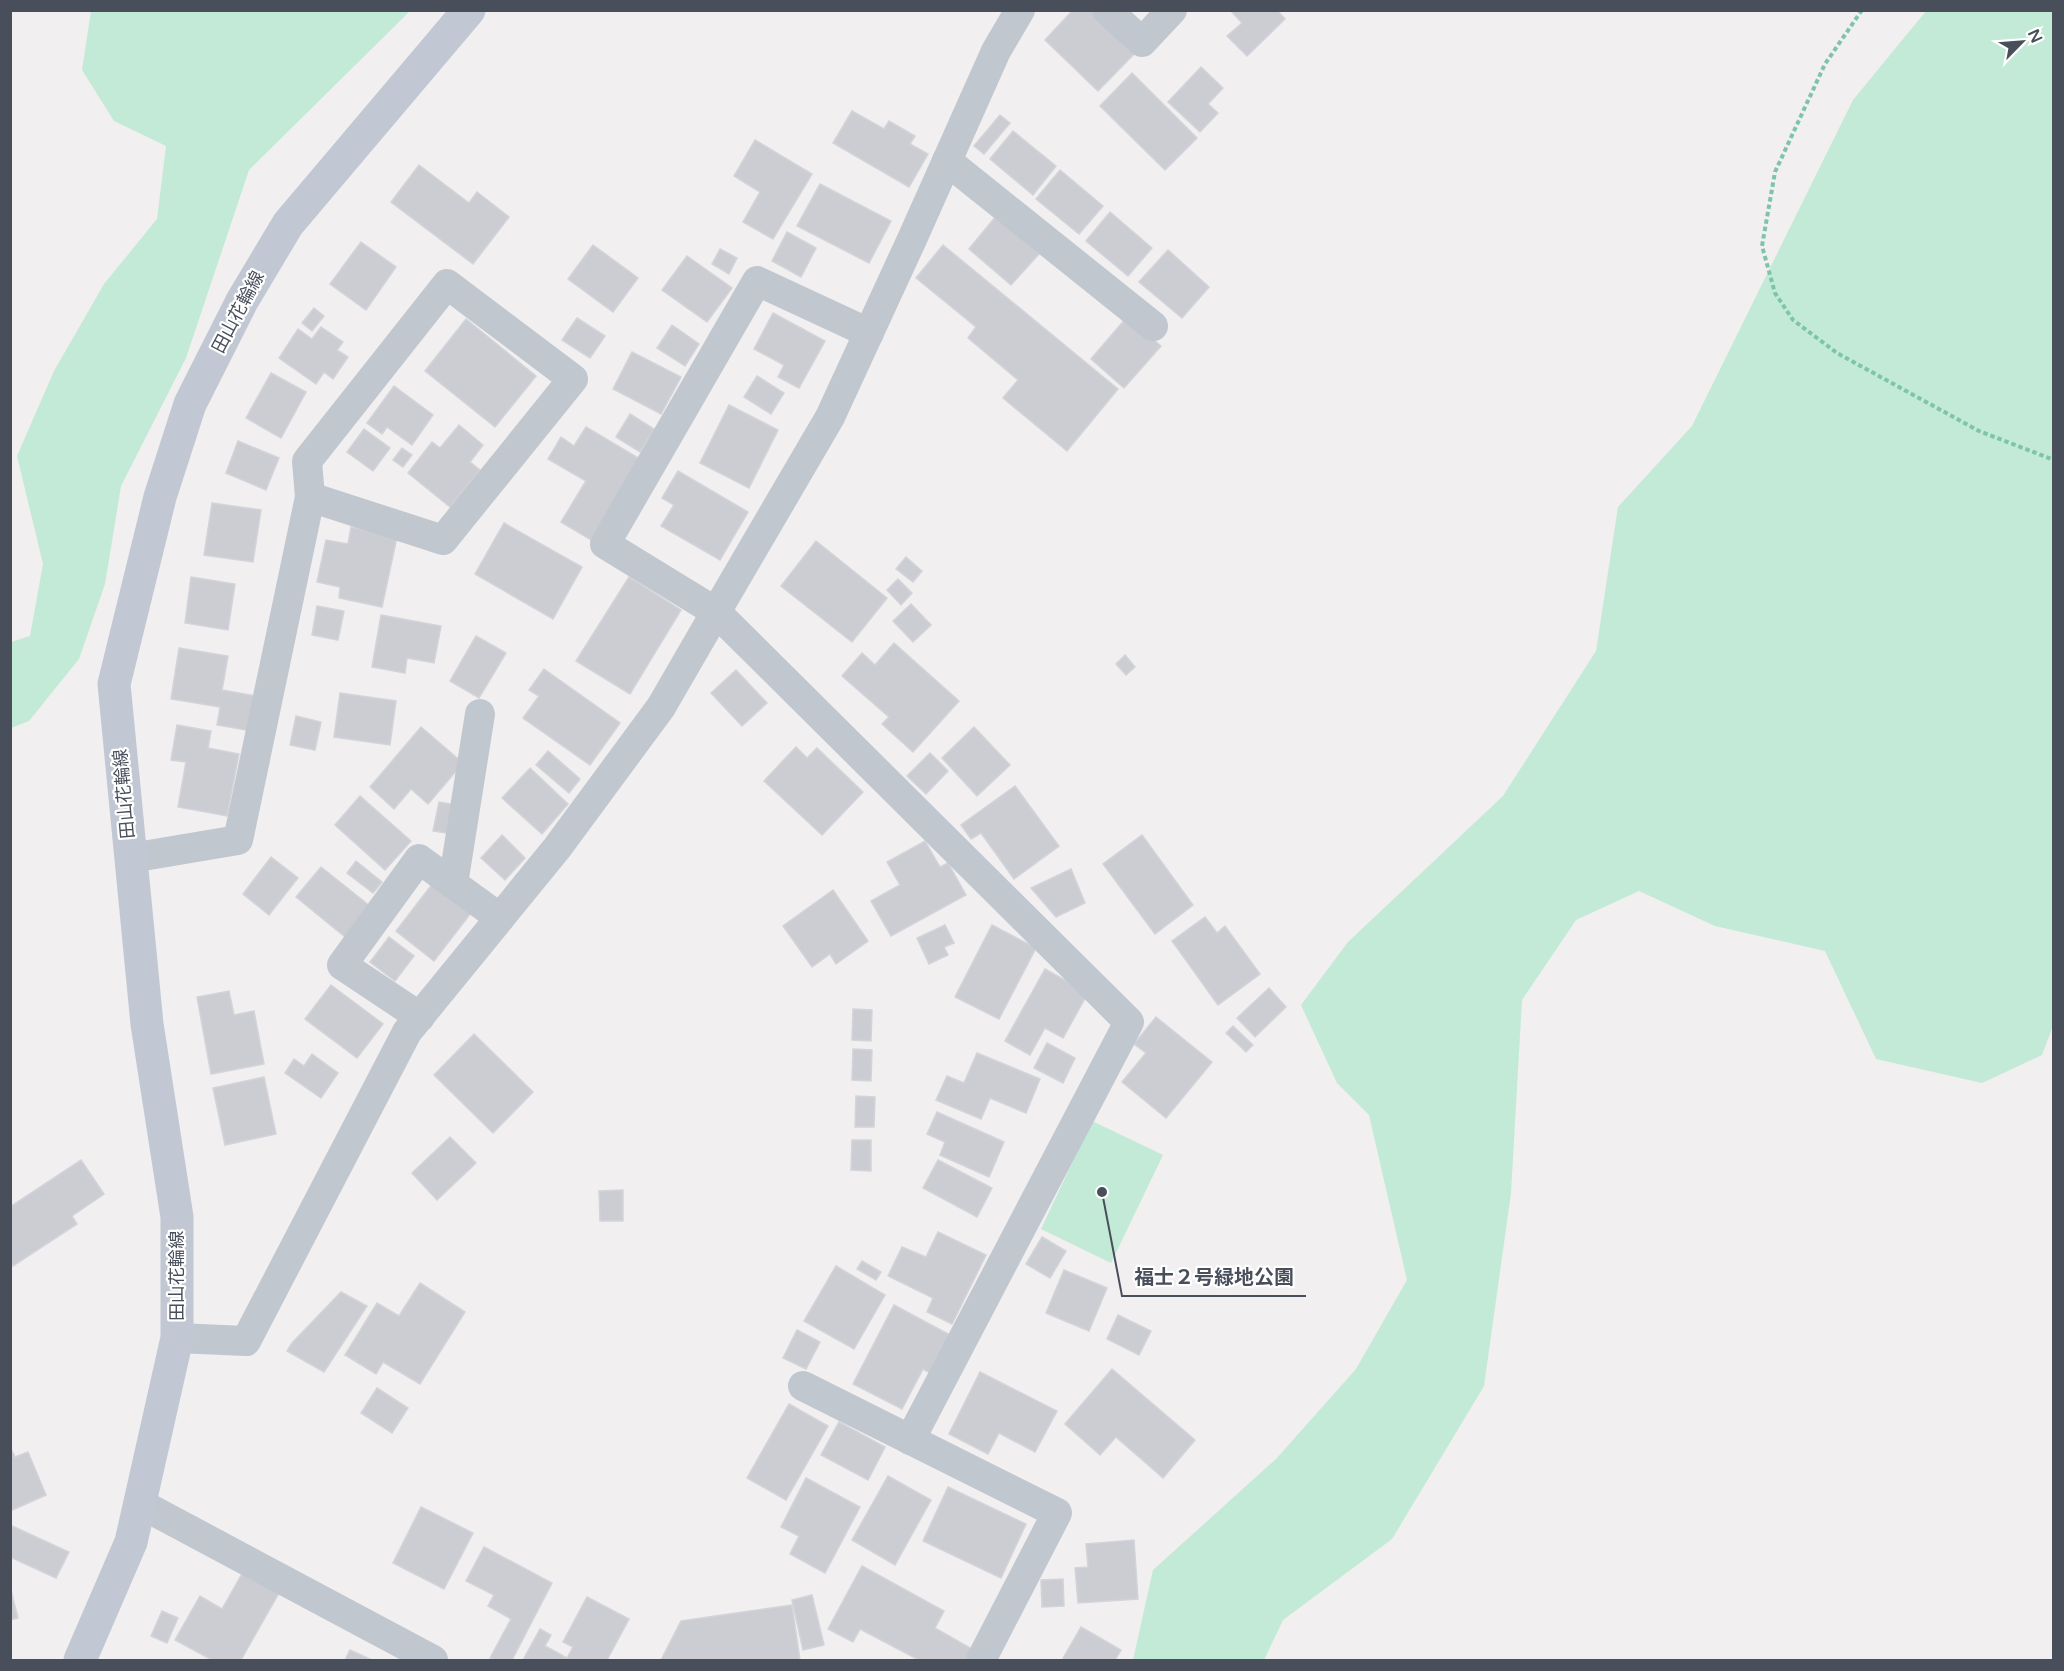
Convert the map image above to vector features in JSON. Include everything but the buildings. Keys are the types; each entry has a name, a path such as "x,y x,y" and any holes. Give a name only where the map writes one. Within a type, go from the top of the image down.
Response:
{"main road":[{"name":"田山花輪線","path":"81,1660 131,1542 177,1338 177,1217 147,1024 114,684 160,497 190,404 242,302 288,224 469,10"}],"street":[{"path":"177,1338 246,1341 407,1032 557,848 661,707 830,417 996,51 1020,10"},
{"path":"1107,10 1142,42 1172,10"},
{"path":"947,161 1153,326"},
{"path":"868,333 757,281 605,544 717,612 1129,1022 910,1440"},
{"path":"130,858 238,840 309,497 307,461 447,284 573,379 443,540 309,497"},
{"path":"453,884 480,714"},
{"path":"420,1017 342,965 419,859 500,918"},
{"path":"802,1386 1057,1513 981,1660"},
{"path":"140,1503 433,1660"}],"path":[{"path":"1862,10 1825,64 1775,172 1762,246 1776,293 1793,320 1837,353 1979,431 2054,460"}],"green space":[{"path":"91,11 410,11 249,170 186,358 121,486 105,584 79,659 29,721 11,728 11,642 30,636 43,564 17,456 54,371 104,284 157,219 166,146 114,121 82,70"},
{"path":"1926,11 2053,11 2054,1023 2042,1055 1982,1083 1876,1059 1825,951 1715,926 1639,891 1576,920 1522,1000 1511,1193 1484,1386 1392,1539 1283,1620 1264,1660 1133,1660 1153,1570 1276,1459 1356,1369 1407,1280 1369,1115 1337,1083 1301,1005 1348,942 1503,796 1596,651 1618,507 1692,426 1853,100"},
{"path":"1092,1121 1163,1155 1111,1263 1041,1229"}],"place":[{"name":"福士２号緑地公園","path":"1102,1192"}]}
